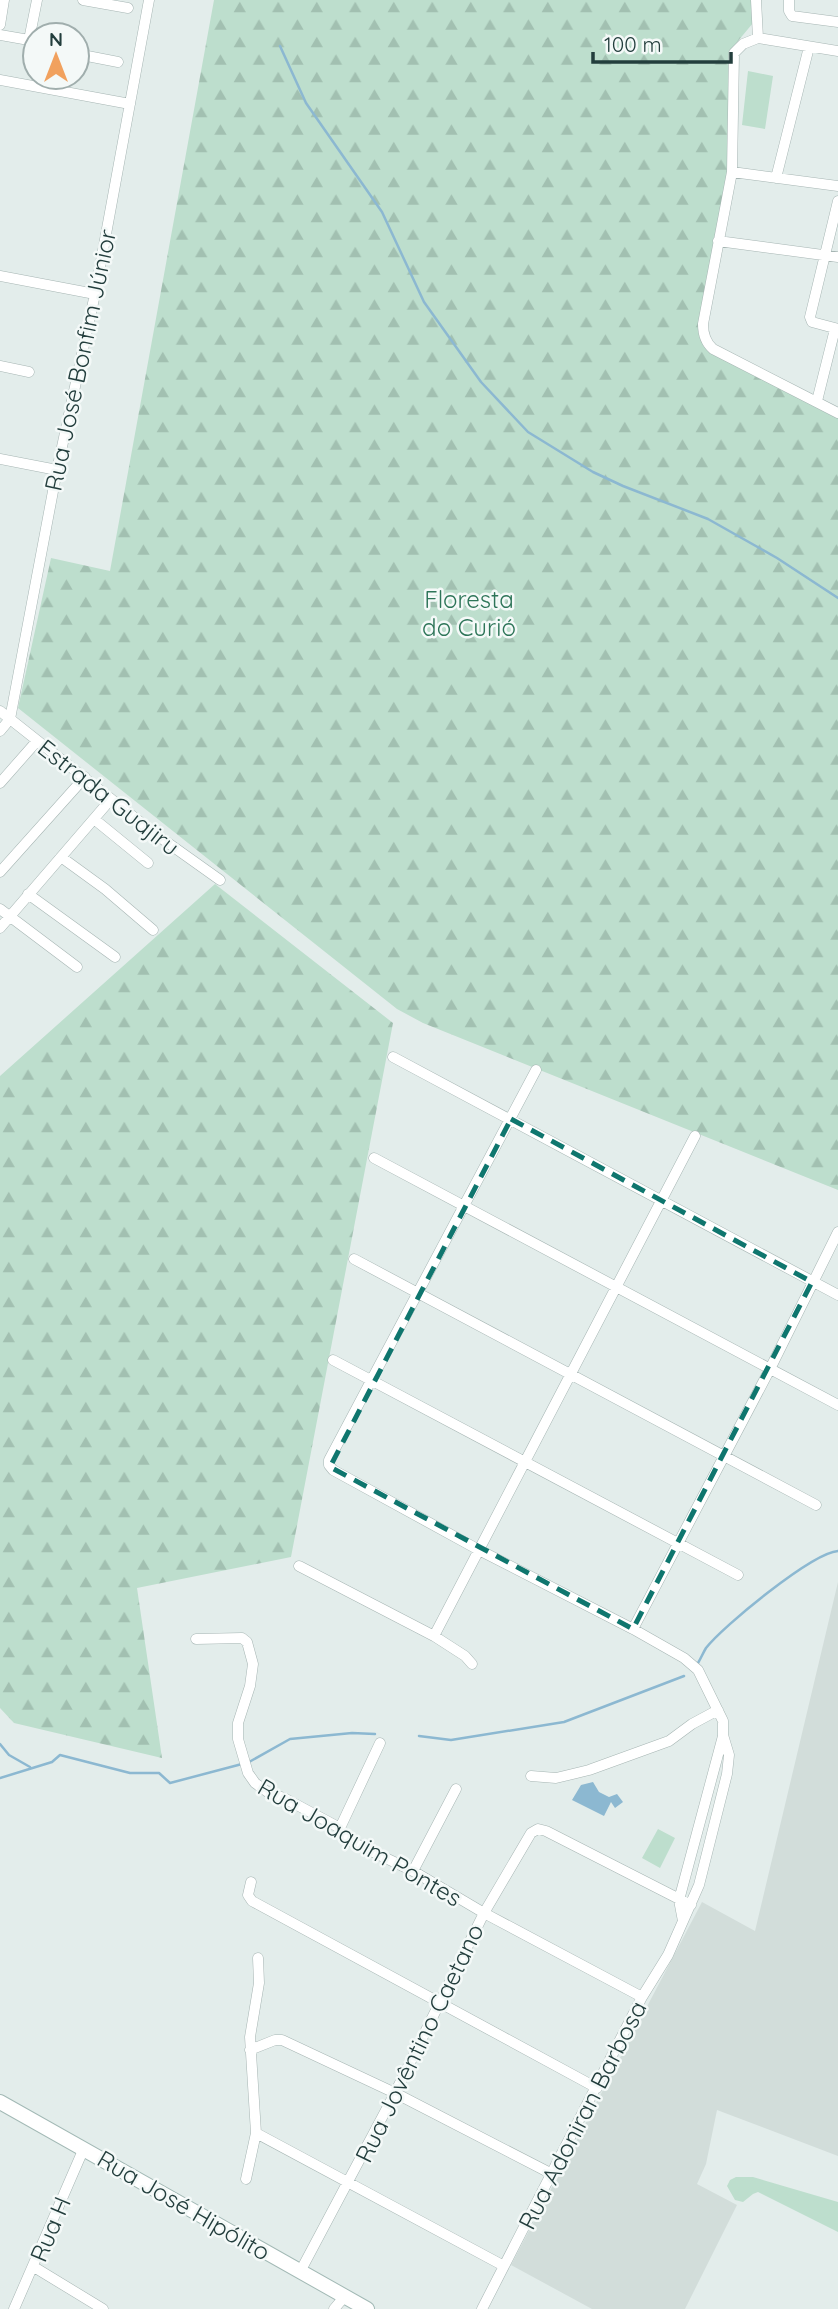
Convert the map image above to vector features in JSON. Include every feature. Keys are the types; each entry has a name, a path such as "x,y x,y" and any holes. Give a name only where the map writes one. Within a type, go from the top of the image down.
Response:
{"street":[{"path":"0,25 4,0"},
{"path":"35,21 37,0"},
{"path":"83,0 128,8"},
{"name":"Rua José Bonfim Júnior","path":"10,719 57,470 95,294 149,0"},
{"path":"756,0 758,38"},
{"path":"789,0 792,16 838,22"},
{"path":"0,35 21,40"},
{"path":"838,51 758,38 743,44 734,52 732,172 703,324 706,341 713,349 838,413"},
{"path":"776,178 809,47"},
{"path":"91,57 118,62"},
{"path":"0,80 130,104"},
{"path":"732,172 838,186"},
{"path":"817,401 837,329 812,323 810,320 838,201"},
{"path":"718,241 838,257"},
{"path":"0,276 95,294"},
{"path":"0,366 29,372"},
{"path":"0,459 57,470"},
{"name":"Estrada Guajiru","path":"0,711 111,799 220,880"},
{"path":"0,731 10,719"},
{"path":"0,783 37,741"},
{"path":"0,872 85,777"},
{"path":"0,928 111,799"},
{"path":"94,819 148,863"},
{"path":"61,857 153,930"},
{"path":"28,894 115,957"},
{"path":"0,909 77,967"},
{"path":"393,1057 838,1295"},
{"path":"372,1380 536,1070"},
{"path":"434,1636 695,1136"},
{"path":"374,1158 838,1405"},
{"path":"633,1629 770,1369 838,1232"},
{"path":"354,1259 816,1505"},
{"path":"333,1360 738,1574"},
{"name":"Rua Adoniran Barbosa","path":"372,1380 329,1460 330,1467 479,1550 690,1661 706,1685 723,1721 723,1735 729,1755 699,1885 691,1905 668,1955 642,1997 482,2309"},
{"path":"299,1566 434,1636 465,1656 472,1664"},
{"name":"Rua Joaquim Pontes","path":"196,1639 242,1638 251,1651 252,1672 237,1731 251,1779 269,1793 284,1798 340,1828 352,1842 414,1871 484,1913 642,1997"},
{"path":"531,1776 556,1778 589,1770 669,1741 718,1710"},
{"path":"683,1922 679,1900 723,1735"},
{"path":"340,1828 380,1743"},
{"path":"414,1871 456,1789"},
{"name":"Rua Jovêntino Caetano","path":"300,2270 395,2093 484,1913 531,1833 538,1829 546,1831 679,1900"},
{"path":"251,1882 247,1895 252,1901 597,2088"},
{"path":"679,1900 691,1905"},
{"path":"246,2179 256,2133 250,2037 259,1983 258,1958"},
{"path":"250,2050 282,2040 395,2093 552,2174"},
{"name":"Rua José Hipólito","path":"0,2102 367,2309"},
{"path":"256,2133 504,2266"},
{"name":"Rua H","path":"14,2309 84,2148"},
{"path":"34,2267 103,2309"},
{"path":"334,2309 345,2296"}],"highlighted area":[{"path":"511,1119 812,1282 633,1629 330,1467"}],"shaded area":[{"path":"838,1582 838,2156 717,2110 706,2164 697,2184 737,2205 685,2309 592,2309 511,2265 702,1902 755,1931"}],"green space":[{"name":"Floresta do Curió","path":"214,0 752,0 753,23 733,47 729,177 703,346 838,412 838,1190 423,1023 397,1009 18,708 51,558 110,571"},
{"path":"748,71 773,76 765,129 742,125"},
{"path":"215,884 393,1023 291,1557 137,1588 162,1758 14,1723 0,1708 0,1076"},
{"path":"658,1829 675,1838 660,1868 642,1858"},
{"path":"736,2177 753,2177 838,2202 838,2232 758,2192 743,2202 735,2200 727,2186 730,2180"}],"water":[{"path":"593,1782 599,1792 609,1797 617,1794 623,1802 615,1808 611,1802 604,1816 572,1800 581,1785"}],"waterway":[{"path":"280,46 306,103 382,212 424,302 481,382 528,432 593,472 708,519 777,558 838,598"},
{"path":"698,1663 715,1638 748,1608 809,1564 838,1551"},
{"path":"419,1736 451,1740 564,1722 684,1676"},
{"path":"249,1762 290,1739 352,1733 375,1734"},
{"path":"0,1744 9,1755 30,1767"},
{"path":"0,1778 52,1762 60,1755 130,1773 159,1773 170,1783 242,1764"}]}
